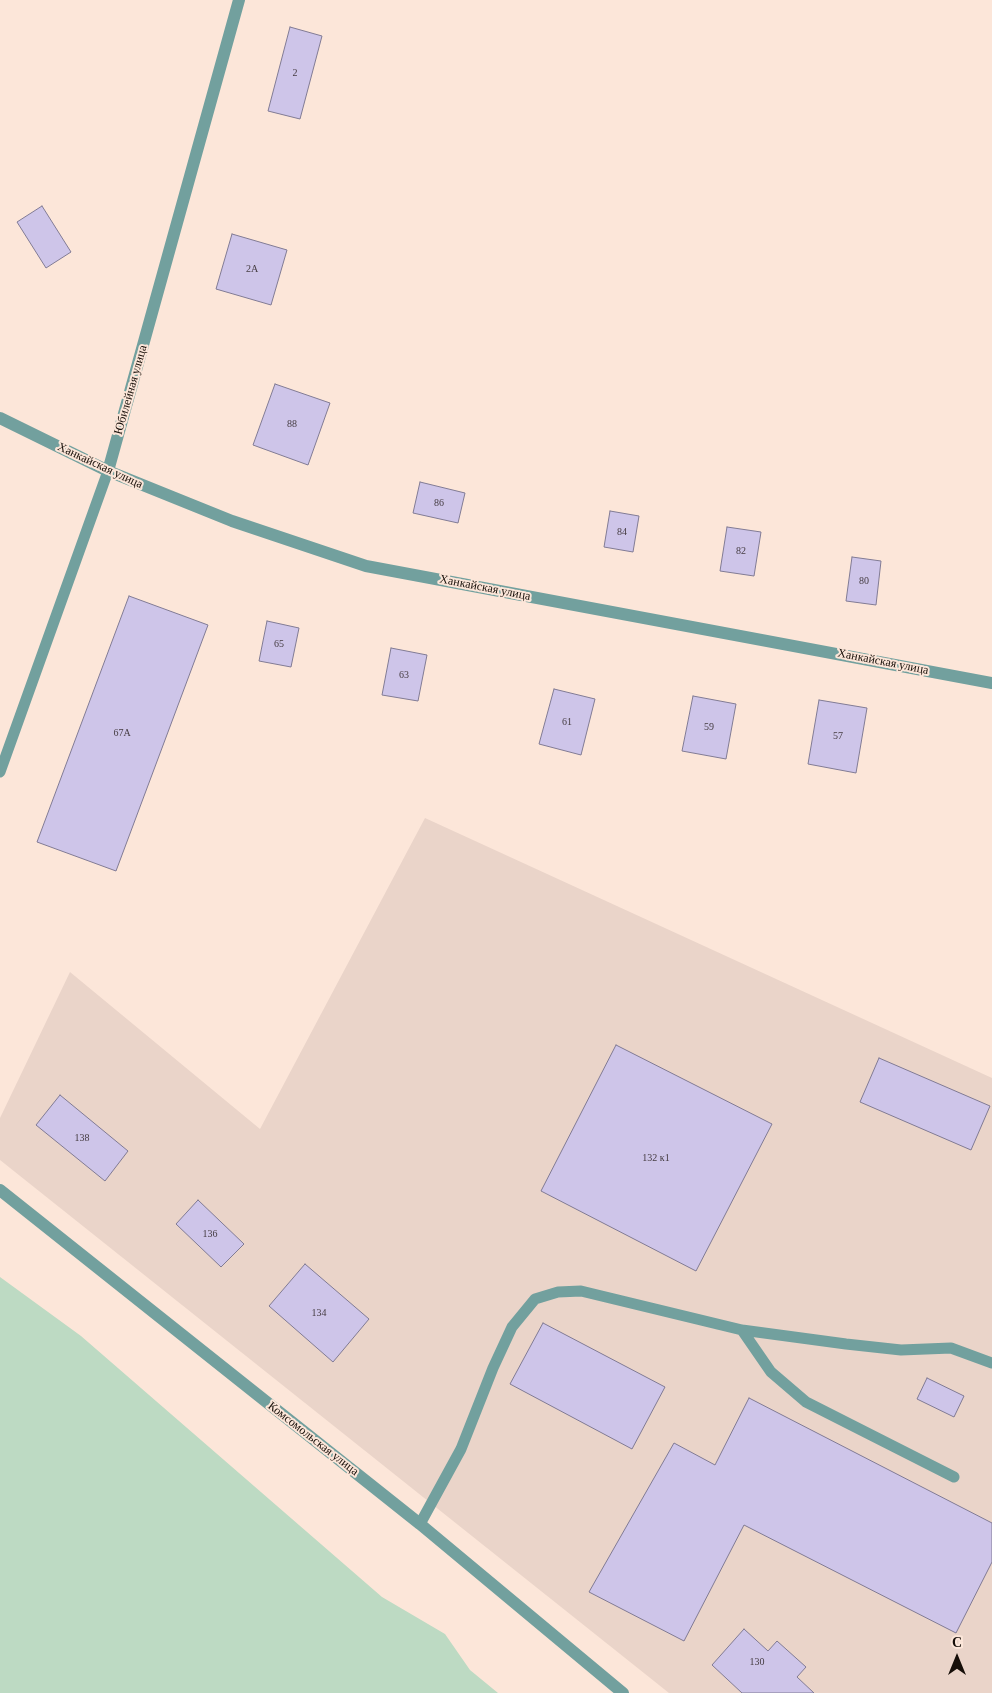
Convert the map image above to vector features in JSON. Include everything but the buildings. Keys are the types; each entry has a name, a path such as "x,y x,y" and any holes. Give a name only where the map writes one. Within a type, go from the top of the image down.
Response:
{"street":[{"name":"Юбилейная улица","path":"108,472 239,0"},
{"name":"Ханкайская улица","path":"0,418 108,472 232,522 366,566 992,683"},
{"name":"Комсомольская улица","path":"0,1190 420,1524 623,1693"}],"lane":[{"name":"Юбилейная улица","path":"0,772 108,472"},
{"path":"420,1524 461,1449 493,1368 512,1327 536,1299 558,1292 581,1292 742,1330 902,1350 951,1348 992,1363"},
{"path":"742,1330 771,1372 806,1402 954,1476"}],"shaded area":[{"path":"425,818 992,1078 992,1693 669,1693 0,1160 0,1118 70,972 260,1129"}],"green space":[{"path":"0,1277 81,1336 382,1597 445,1634 470,1670 498,1693 0,1693"}]}
